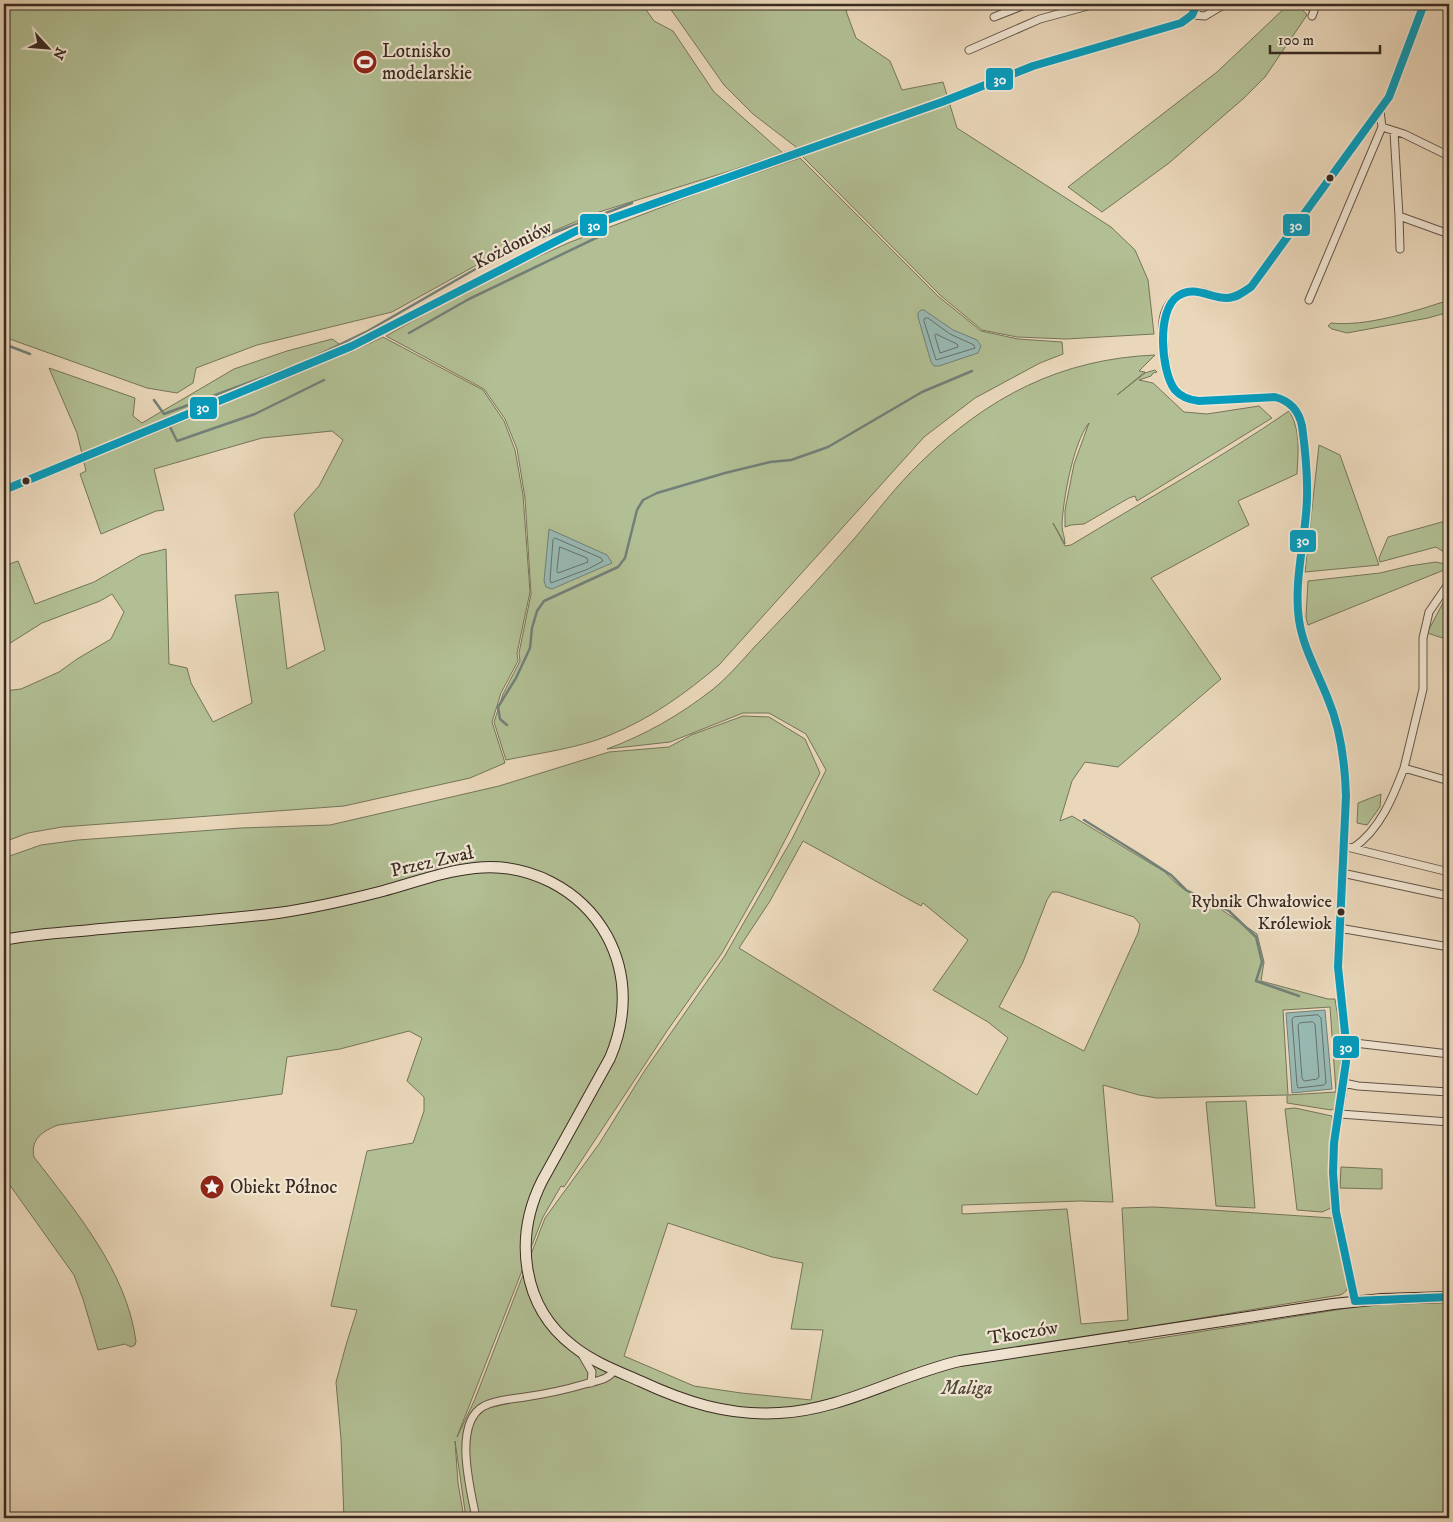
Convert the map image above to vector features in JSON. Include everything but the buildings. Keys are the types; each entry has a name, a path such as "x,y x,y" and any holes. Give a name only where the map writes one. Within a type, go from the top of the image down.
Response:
{"street":[{"path":"994,17 1027,4"},
{"path":"969,50 1045,17 1095,4"},
{"path":"1192,16 1197,4"},
{"name":"Kożdoniów","path":"4,490 352,346 576,230 942,102 1032,66 1181,23 1192,16 1205,16 1225,4"},
{"path":"1310,4 1314,11 1312,16"},
{"path":"1355,1301 1334,1194 1333,1154 1344,1083 1346,1042 1338,966 1346,786 1342,744 1337,723 1305,646 1298,614 1298,592 1307,499 1305,457 1300,418 1296,410 1288,402 1275,396 1199,401 1190,400 1181,395 1172,386 1165,365 1162,321 1169,304 1184,293 1198,291 1230,298 1251,287 1389,97 1424,4"},
{"path":"1309,300 1382,127 1380,111"},
{"path":"1382,127 1404,134 1449,156"},
{"path":"1394,132 1400,249"},
{"path":"1399,216 1449,234"},
{"path":"1353,848 1367,837 1383,816 1404,768 1423,688 1423,638 1429,612 1449,583"},
{"path":"1404,768 1449,781"},
{"path":"1343,846 1449,872"},
{"name":"Przez Zwał","path":"4,940 37,935 287,912 342,902 448,873 484,867 527,872 547,880 567,892 591,914 606,935 619,968 623,1000 619,1030 613,1049 602,1073 542,1181 534,1200 526,1226 526,1262 534,1292 547,1318 556,1330 577,1349 614,1370"},
{"path":"1342,873 1449,896"},
{"path":"1339,928 1449,947"},
{"path":"1346,1042 1449,1054"},
{"path":"1344,1083 1358,1086 1448,1092"},
{"path":"1340,1114 1449,1122"},
{"name":"Tkoczów","path":"614,1370 677,1398 705,1406 754,1413 791,1412 839,1402 960,1361 1355,1301 1449,1297"},
{"path":"577,1349 592,1372 590,1383"},
{"path":"476,1518 467,1464 468,1429 474,1414 484,1406 495,1402 557,1392 590,1383 608,1377 614,1370"}],"green space":[{"path":"4,4 642,4 654,21 673,31 714,92 784,154 599,212 493,256 392,312 257,345 196,368 193,383 177,393 147,388 4,337"},
{"path":"667,4 855,4 846,11 856,38 890,61 902,90 943,82 957,128 1111,227 1135,250 1148,280 1154,334 1066,339 1017,337 982,330 940,295 803,157 796,147 753,114 724,85"},
{"path":"1289,4 1297,4 1307,15 1265,77 1244,98 1169,163 1102,212 1068,187 1217,72"},
{"path":"800,158 938,296 981,331 1018,339 1062,342 1063,354 1040,363 975,398 924,437 719,665 694,686 625,729 598,740 506,760 494,722 503,694 520,661 519,653 531,594 525,498 517,449 505,419 484,389 386,336 459,295 568,243 704,191"},
{"path":"1449,300 1449,312 1428,318 1347,333 1328,326 1331,323 1360,323 1391,317"},
{"path":"383,337 483,390 504,421 515,450 523,495 530,592 517,653 518,661 501,693 492,722 505,763 470,778 344,806 62,827 28,833 4,842 4,691 21,689 59,672 111,639 124,612 112,594 100,601 42,623 4,647 4,566 18,561 35,604 94,582 141,555 166,549 169,664 187,668 191,683 213,722 252,703 235,595 278,592 287,669 325,650 294,514 319,486 343,440 332,431 262,438 154,469 164,510 156,511 101,534 80,474 86,471 77,433 49,368 135,398 133,416 142,423 234,369 287,351 332,339 351,352"},
{"name":"Maliga","path":"1155,355 1139,371 1145,372 1117,395 1145,373 1155,370 1157,372 1151,376 1139,380 1153,383 1184,412 1207,414 1259,406 1272,418 1137,501 1135,496 1129,498 1084,524 1065,527 1065,510 1074,464 1089,423 1078,444 1064,501 1062,525 1065,544 1053,523 1065,546 1071,545 1181,480 1289,411 1297,433 1297,474 1238,501 1249,525 1151,578 1221,679 1118,767 1085,762 1072,781 1060,821 1072,816 1165,872 1190,893 1220,907 1257,934 1264,962 1261,981 1328,999 1335,999 1342,1042 1336,1108 1331,1110 1287,1103 1287,1095 1157,1098 1103,1085 1113,1202 1080,1201 962,1205 962,1214 1067,1209 1081,1324 1128,1320 1122,1208 1153,1207 1332,1218 1347,1282 1346,1291 1342,1294 1129,1330 1129,1343 1367,1305 1449,1301 1449,1518 466,1518 455,1441 458,1483 464,1518 344,1518 341,1439 336,1382 357,1310 331,1306 367,1151 413,1143 424,1111 424,1097 407,1081 422,1038 409,1031 340,1049 287,1057 282,1094 58,1125 39,1136 34,1145 34,1157 97,1243 122,1290 130,1315 136,1341 135,1345 131,1347 125,1344 98,1350 74,1275 4,1177 4,858 41,845 78,840 241,828 330,825 499,786 609,752 669,747 691,735 743,716 769,717 805,739 820,773 771,867 722,953 667,1031 564,1187 561,1186 543,1217 457,1437 475,1399 545,1218 599,1144 645,1070 724,957 792,839 826,770 806,734 769,713 743,713 670,742 607,749 662,724 719,684 821,576 912,471 972,418 999,401 1057,373 1088,364 1120,358","holes":["803,841 921,906 923,903 968,940 933,990 988,1022 1008,1038 977,1095 739,948 770,901","1052,892 1058,892 1134,917 1140,924 1138,933 1084,1051 999,1007 1023,962 1047,900","1330,1007 1336,1092 1288,1095 1283,1010","668,1223 772,1257 803,1263 791,1329 823,1330 811,1400 694,1386 624,1356"]},
{"path":"1319,445 1340,455 1379,565 1305,572"},
{"path":"1449,520 1449,555 1436,547 1380,562 1379,558 1388,537"},
{"path":"1436,562 1449,565 1449,568 1308,625 1306,617 1308,581 1380,573"},
{"path":"1449,594 1449,640 1427,633"},
{"path":"1381,794 1380,807 1367,825 1357,823 1358,803"},
{"path":"1246,1101 1255,1208 1216,1206 1206,1102"},
{"path":"1295,1108 1332,1116 1329,1164 1331,1208 1322,1212 1297,1210 1285,1109"},
{"path":"1341,1167 1382,1169 1382,1189 1340,1188"}],"water":[{"path":"924,310 953,330 977,340 981,346 978,353 934,366 931,362 918,317 918,313"},
{"path":"549,529 607,555 612,563 552,589 546,587 544,581"},
{"path":"1325,1010 1332,1089 1292,1093 1286,1013"}],"waterway":[{"path":"154,400 164,414 304,362 366,332 509,252 532,241 632,203"},
{"path":"409,333 469,299 598,237"},
{"path":"4,344 30,354"},
{"path":"507,725 500,719 498,707 516,678 530,648 532,628 537,611 544,601 618,567 625,558 637,510 643,500 657,493 725,473 770,462 791,460 828,447 922,392 972,371"},
{"path":"170,427 177,441 255,414 324,380"},
{"path":"1084,820 1171,875 1186,890 1229,911 1256,937 1262,962 1256,981 1299,996"}],"transit line":[{"name":"30","path":"4,490 352,346 576,231 942,102 1033,66 1181,23 1192,15 1197,4"},
{"name":"30","path":"1355,1301 1336,1212 1333,1173 1334,1143 1346,1062 1346,1042 1338,967 1346,796 1342,747 1336,723 1307,650 1299,620 1298,580 1307,492 1302,426 1299,416 1293,407 1275,397 1199,401 1180,395 1175,390 1166,370 1163,342 1166,314 1171,303 1178,296 1184,293 1196,292 1230,298 1251,287 1389,97 1424,4"},
{"name":"30","path":"1355,1301 1449,1297"}],"place":[{"name":"Lotnisko modelarskie","path":"365,62"},
{"name":"Rybnik Chwałowice Królewiok","path":"1341,912"},
{"name":"Obiekt Północ","path":"212,1187"}]}
